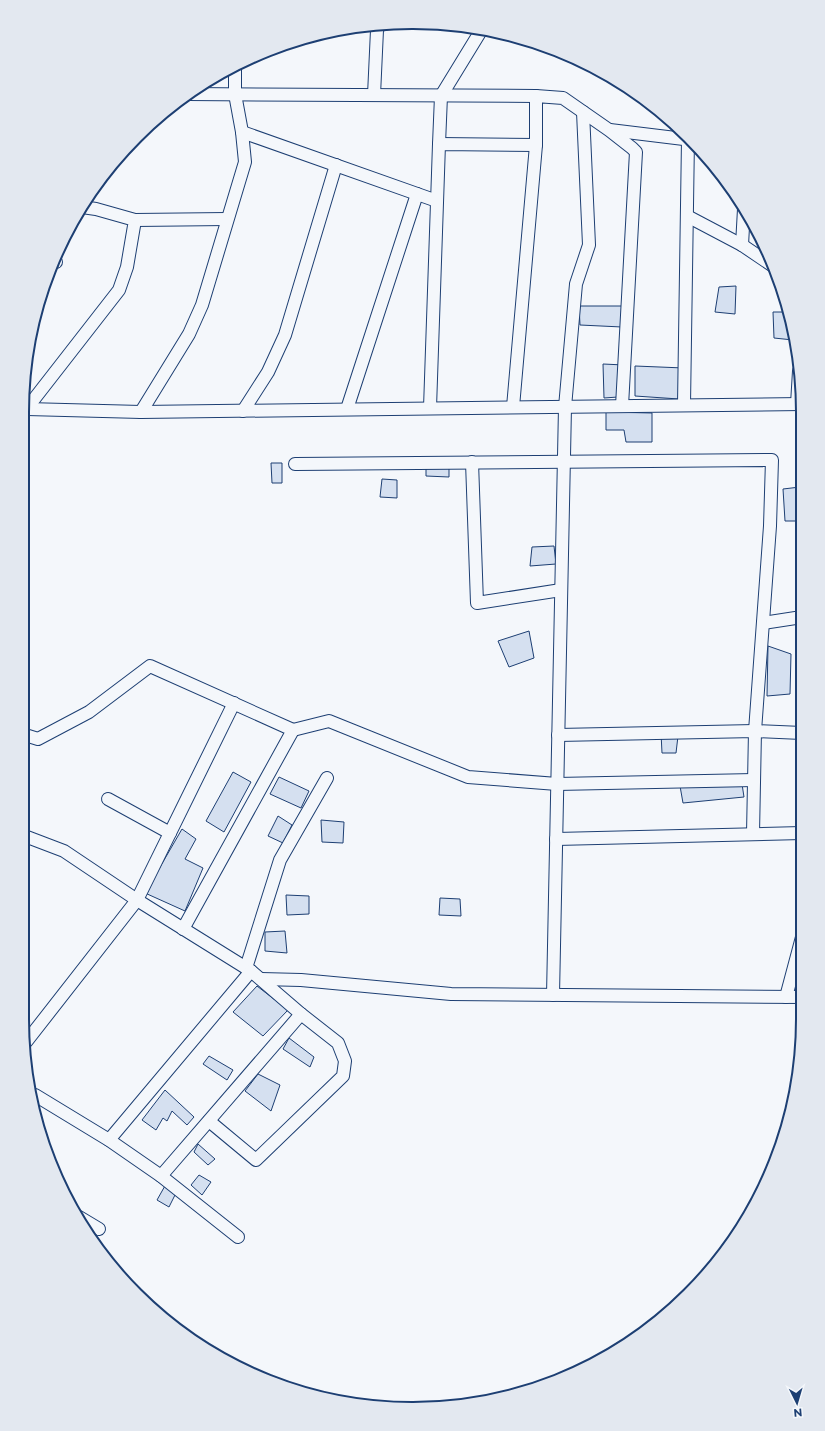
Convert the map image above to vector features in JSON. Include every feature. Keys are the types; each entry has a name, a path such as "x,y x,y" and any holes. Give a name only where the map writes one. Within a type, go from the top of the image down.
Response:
{"street":[{"path":"374,95 377,31"},
{"path":"430,408 441,96 479,35"},
{"path":"141,412 189,334 202,305 244,162 242,132 235,94 236,73"},
{"path":"199,94 536,96 562,98 609,130 636,152 622,406"},
{"path":"513,408 536,145 536,96"},
{"path":"553,995 565,407 576,284 589,245 583,112"},
{"path":"609,130 682,139"},
{"path":"242,132 437,201"},
{"path":"439,144 536,145"},
{"path":"684,405 690,147"},
{"path":"243,411 268,372 285,335 336,165"},
{"path":"347,409 417,194"},
{"path":"88,208 134,220 228,219"},
{"path":"687,216 742,245 764,260"},
{"path":"742,245 743,219"},
{"path":"29,406 119,290 127,267 134,220"},
{"path":"29,411 141,412 796,404"},
{"path":"295,464 772,460 770,526 755,731 753,834"},
{"path":"472,462 477,603 561,590"},
{"path":"763,623 796,618"},
{"path":"29,736 38,739 89,712 150,666 293,730 329,721 468,777 557,784 754,780"},
{"path":"30,1037 137,900 234,703"},
{"path":"183,929 293,730"},
{"path":"558,734 755,731 796,733"},
{"path":"109,1140 249,969 280,860 328,778"},
{"path":"108,800 170,833"},
{"path":"556,839 796,833"},
{"path":"29,838 64,851 137,900 249,969 301,1014 338,1043 345,1061 343,1076 256,1160 209,1121"},
{"path":"786,997 796,960"},
{"path":"261,979 301,980 451,994 796,997"},
{"path":"161,1176 301,1014"},
{"path":"37,1096 109,1140 161,1176 238,1237"},
{"path":"88,1223 99,1229"}],"building":[{"path":"736,286 735,314 715,312 719,287"},
{"path":"579,306 622,306 622,327 580,325"},
{"path":"773,312 783,312 789,340 774,338"},
{"path":"603,364 624,365 618,397 604,398"},
{"path":"635,366 684,368 679,399 635,396"},
{"path":"606,412 652,413 652,442 626,442 624,430 606,430"},
{"path":"426,462 449,462 449,477 426,476"},
{"path":"271,463 282,463 282,483 272,483"},
{"path":"382,479 397,480 397,498 380,497"},
{"path":"796,487 796,521 785,521 783,489"},
{"path":"554,546 556,564 530,566 532,547"},
{"path":"529,631 534,658 509,667 498,641"},
{"path":"768,646 791,654 790,694 767,696"},
{"path":"661,733 678,736 676,753 662,753"},
{"path":"233,772 251,782 224,832 206,821"},
{"path":"279,777 309,791 301,808 270,794"},
{"path":"742,784 744,797 683,803 680,786"},
{"path":"278,816 292,825 283,843 268,836"},
{"path":"321,820 344,822 343,843 322,842"},
{"path":"182,829 196,839 185,859 203,868 185,911 145,893"},
{"path":"286,895 309,896 309,914 287,915"},
{"path":"440,898 460,899 461,916 439,915"},
{"path":"285,931 287,953 265,951 265,932"},
{"path":"257,986 288,1010 263,1036 233,1012"},
{"path":"289,1038 314,1057 310,1067 283,1049"},
{"path":"209,1056 233,1070 227,1080 203,1064"},
{"path":"258,1074 280,1085 271,1111 245,1091"},
{"path":"165,1090 194,1117 187,1125 172,1111 167,1121 163,1118 156,1130 142,1120"},
{"path":"198,1144 215,1159 208,1165 194,1152"},
{"path":"199,1175 211,1182 202,1195 191,1185"},
{"path":"166,1184 176,1193 169,1207 157,1200"}]}
